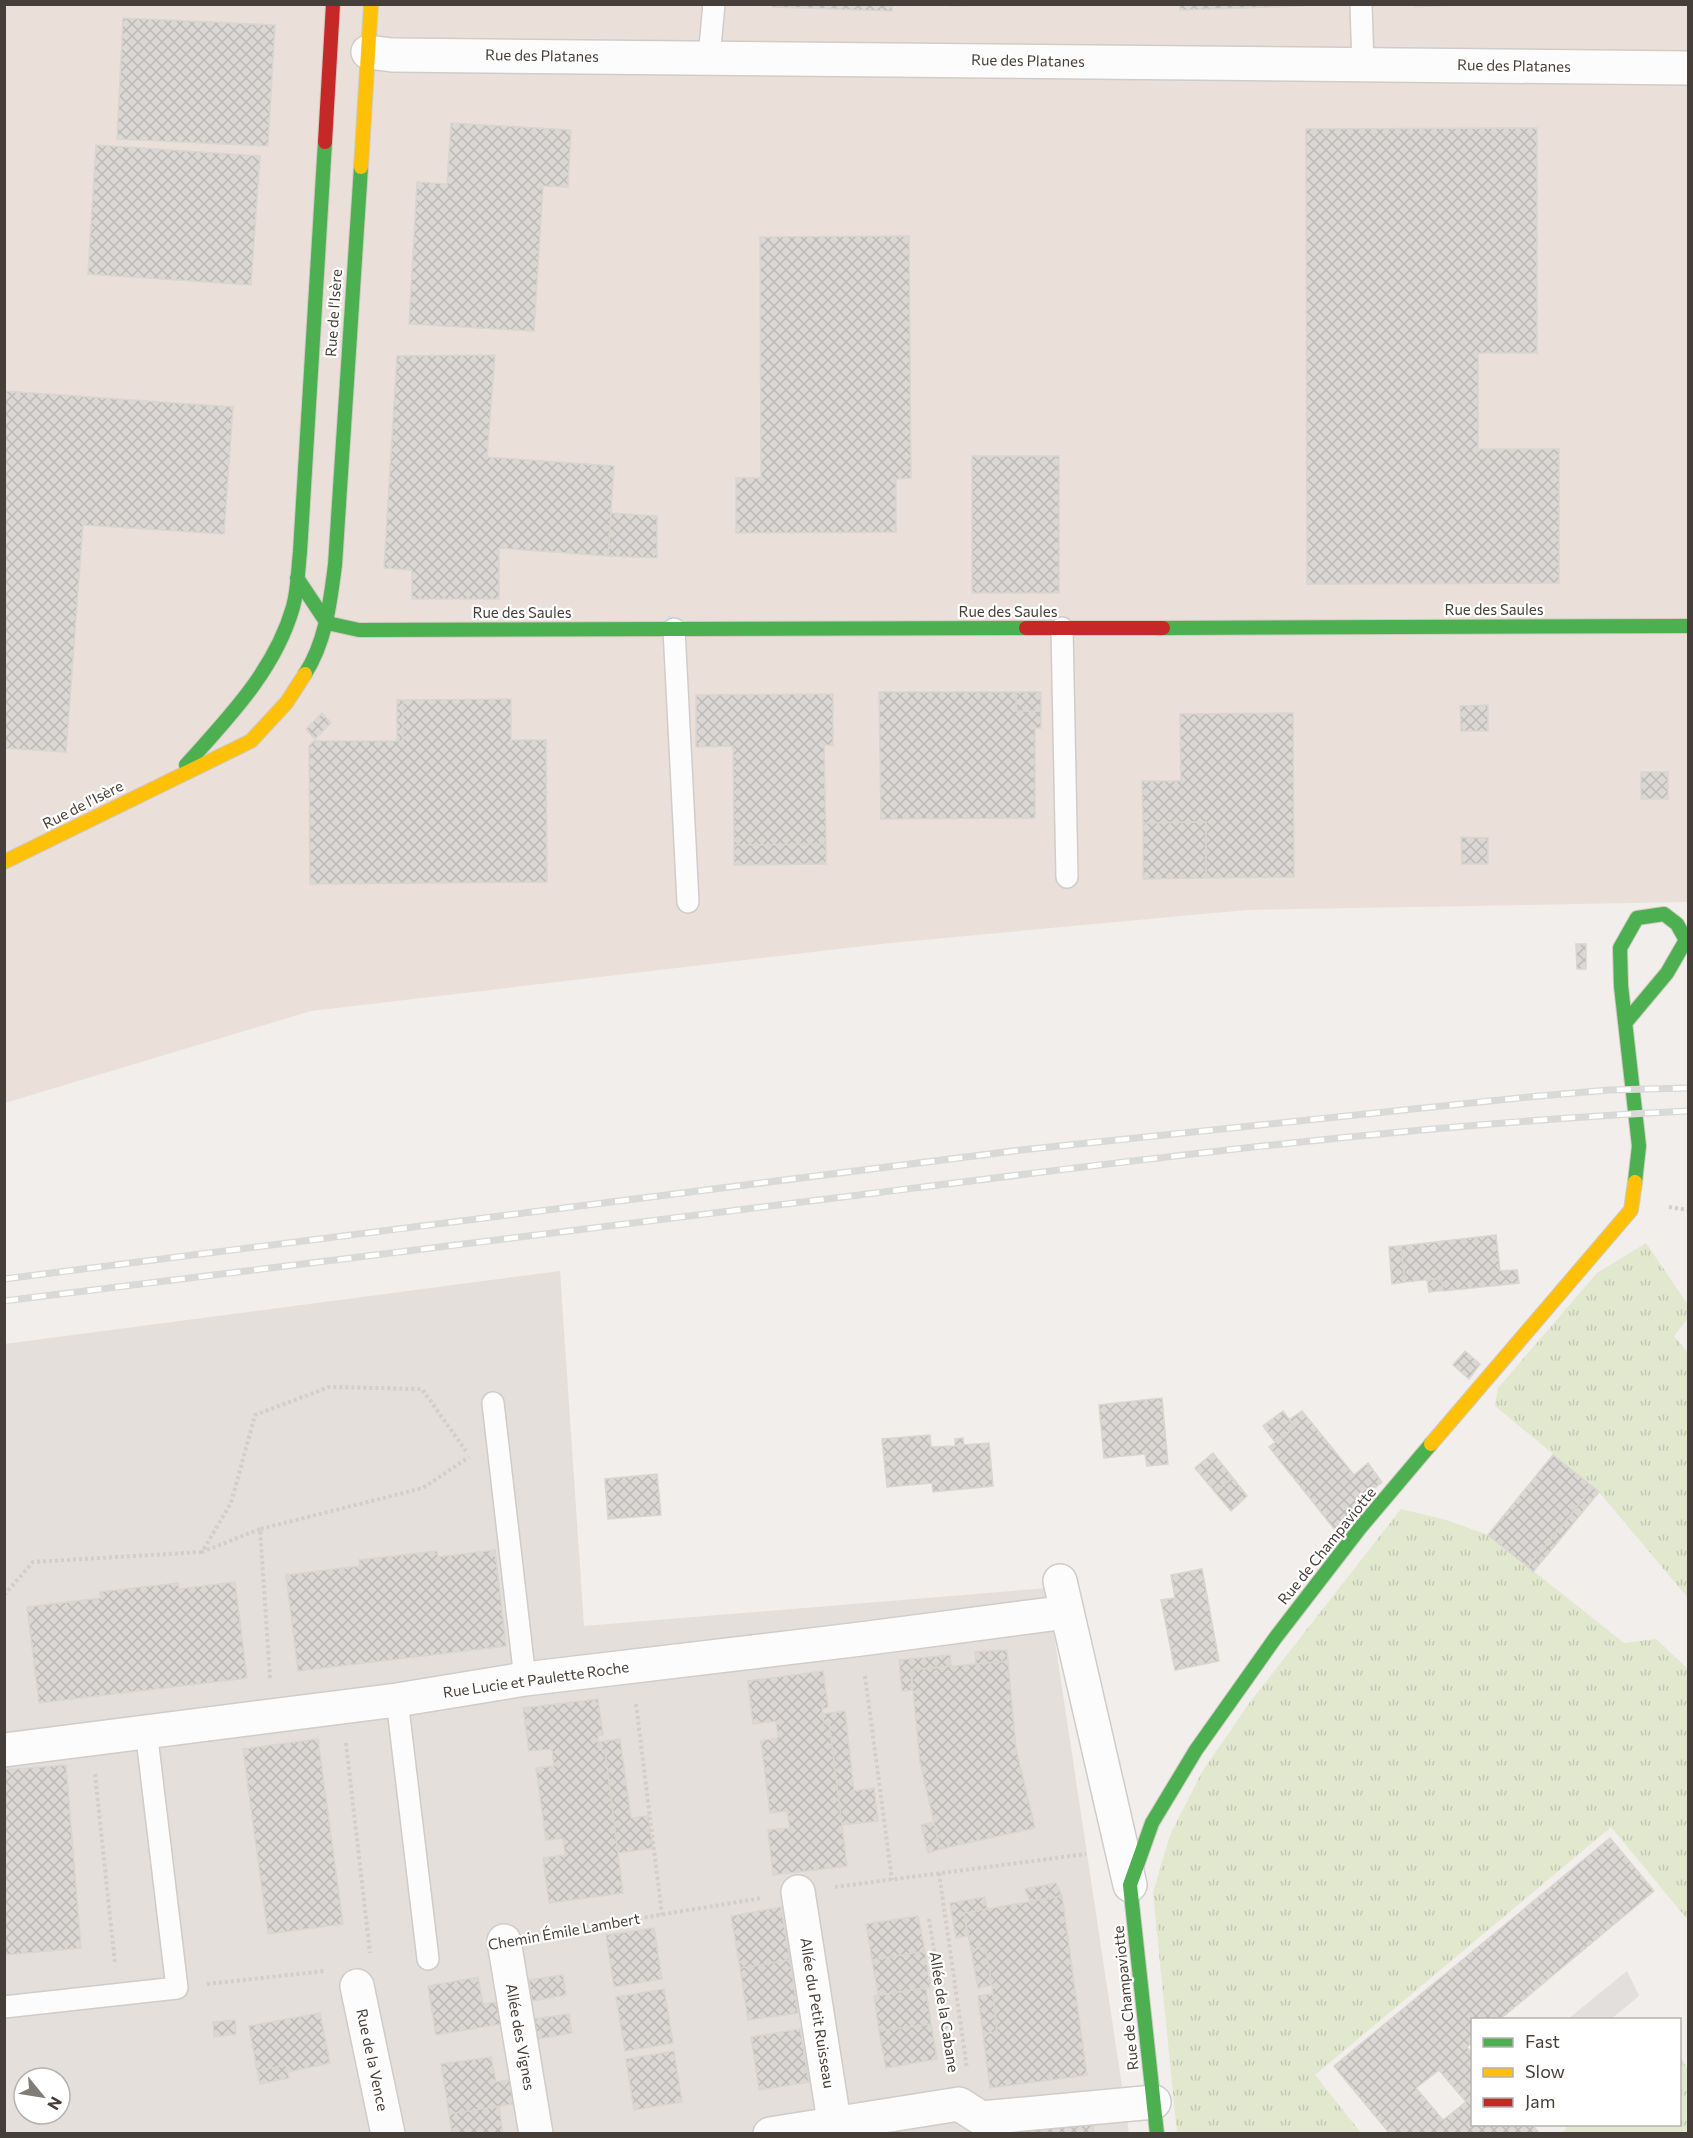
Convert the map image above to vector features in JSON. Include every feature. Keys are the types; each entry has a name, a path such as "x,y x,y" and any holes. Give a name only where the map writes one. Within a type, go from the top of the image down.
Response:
{"street":[{"name":"Rue de l'Isère","path":"175,777 238,707 276,651 294,606 333,4"},
{"name":"Rue de l'Isère","path":"4,862 250,741 287,702 311,665 327,623 335,565 371,4"},
{"name":"Rue des Platanes","path":"368,52 392,55 1689,68"},
{"path":"297,578 327,623"},
{"name":"Rue des Saules","path":"327,623 359,630 1689,626"},
{"name":"Rue de Champaviotte","path":"1157,2133 1130,1885 1152,1823 1196,1750 1276,1636 1360,1528 1631,1210 1640,1146 1621,986 1620,948 1637,918 1664,914 1677,924 1686,940 1678,959 1663,980 1626,1022"},
{"path":"1060,1581 1130,1885"},
{"name":"Rue Lucie et Paulette Roche","path":"4,1750 146,1730 397,1700 525,1679 1067,1612"},
{"name":"Allée du Petit Ruisseau","path":"798,1892 835,2128"},
{"name":"Allée des Vignes","path":"504,1941 536,2133"},
{"name":"Rue de la Vence","path":"357,1986 388,2133"},
{"path":"770,2133 835,2128 967,2109 981,2118 1154,2102"}],"lane":[{"path":"709,57 714,4"},
{"path":"1361,4 1363,64"},
{"path":"1062,628 1067,877"},
{"path":"674,629 688,902"},
{"path":"493,1403 525,1679"},
{"path":"397,1700 428,1959"},
{"path":"4,2007 177,1988 146,1730"}],"path":[{"path":"4,1595 33,1562 202,1552 260,1529 423,1488 470,1456 422,1389 329,1387 255,1415 231,1503 202,1552"},
{"path":"260,1529 273,1715"},
{"path":"861,1639 892,1880"},
{"path":"632,1667 662,1915"},
{"path":"342,1707 370,1954"},
{"path":"91,1738 118,1994"},
{"name":"Chemin Émile Lambert","path":"504,1941 798,1892 1122,1850"},
{"path":"939,1873 967,2109"},
{"name":"Allée de la Cabane","path":"929,1919 967,2109"},
{"path":"177,1988 326,1971"}],"shaded area":[{"path":"5,5 1688,5 1688,902 1247,910 890,943 311,1011 5,1103"},
{"path":"560,1271 584,1626 1047,1588 1129,2133 5,2133 4,1344"},
{"path":"1627,1971 1639,1996 1612,2018 1569,2018"}],"green space":[{"path":"1646,1243 1688,1305 1688,1318 1674,1336 1688,1353 1688,1598 1599,1492 1495,1406 1498,1388 1597,1273"},
{"path":"1401,1509 1446,1520 1488,1535 1624,1643 1656,1639 1688,1669 1688,1918 1611,1827 1315,2075 1361,2133 1177,2133 1153,1893 1170,1835 1202,1772 1250,1702"},
{"path":"1681,2058 1688,2069 1688,2133 1563,2133 1567,2126 1681,2126"}],"building":[{"path":"772,4 892,4 892,11 772,7"},
{"path":"951,4 1013,4 951,6"},
{"path":"1180,4 1303,4 1303,6 1180,10"},
{"path":"1415,4 1472,4 1416,7"},
{"path":"123,18 275,25 268,146 117,139"},
{"path":"451,123 571,130 568,187 543,186 534,331 409,324 417,182 447,184"},
{"path":"1537,128 1537,353 1478,353 1478,449 1559,449 1559,583 1307,584 1306,129"},
{"path":"96,145 260,156 251,285 88,274"},
{"path":"909,236 911,478 896,479 896,532 736,533 736,478 761,478 760,237"},
{"path":"495,355 487,457 614,466 608,556 499,548 499,599 412,599 412,570 384,568 397,356"},
{"path":"4,391 233,407 224,534 83,525 66,752 4,748"},
{"path":"972,456 1059,456 1059,593 972,593"},
{"path":"611,513 657,516 657,558 608,556"},
{"path":"879,692 1016,692 1016,711 1041,711 1041,728 1035,728 1035,818 881,819"},
{"path":"1016,692 1041,692 1041,711 1016,711"},
{"path":"833,694 833,745 824,745 826,844 734,845 733,746 696,747 696,695"},
{"path":"511,699 511,740 546,740 547,882 310,884 309,746 314,741 403,741 403,700"},
{"path":"397,700 403,700 403,741 397,741"},
{"path":"1488,705 1488,731 1461,731 1460,706"},
{"path":"322,713 331,723 315,739 306,729"},
{"path":"1293,713 1294,877 1206,878 1206,822 1143,823 1142,781 1181,781 1180,714"},
{"path":"1641,772 1668,772 1668,799 1641,799"},
{"path":"1206,822 1206,878 1143,879 1143,823"},
{"path":"1461,837 1488,838 1488,864 1462,864"},
{"path":"826,844 826,864 734,865 734,845"},
{"path":"1576,944 1586,944 1586,969 1577,969"},
{"path":"1496,1235 1500,1271 1517,1270 1519,1283 1443,1291 1441,1278 1405,1282 1401,1246"},
{"path":"1401,1246 1405,1282 1392,1284 1389,1247"},
{"path":"1441,1278 1443,1290 1429,1292 1427,1280"},
{"path":"1465,1351 1480,1364 1469,1379 1453,1365"},
{"path":"1162,1398 1168,1464 1147,1466 1145,1454 1104,1458 1099,1405"},
{"path":"1283,1411 1295,1427 1275,1442 1263,1426"},
{"path":"1302,1411 1354,1475 1368,1463 1382,1482 1368,1493 1372,1498 1340,1536 1269,1447 1295,1427 1289,1420"},
{"path":"930,1435 931,1447 955,1446 955,1439 963,1438 964,1445 989,1443 993,1486 933,1492 932,1483 887,1487 882,1439"},
{"path":"1213,1453 1233,1478 1215,1492 1195,1468"},
{"path":"1553,1455 1593,1487 1528,1567 1488,1535"},
{"path":"657,1474 661,1515 608,1519 605,1479"},
{"path":"1233,1478 1247,1496 1231,1511 1215,1492"},
{"path":"1593,1487 1599,1492 1533,1572 1528,1567"},
{"path":"495,1550 506,1646 298,1671 286,1575 360,1566 359,1560 437,1551 438,1557"},
{"path":"1202,1569 1219,1661 1175,1670 1161,1600 1175,1598 1171,1575"},
{"path":"235,1582 247,1678 39,1703 27,1607 101,1598 100,1592 178,1583 179,1589"},
{"path":"1007,1650 1008,1661 976,1664 975,1652"},
{"path":"950,1655 951,1666 911,1670 912,1690 902,1691 899,1660"},
{"path":"1008,1661 1016,1749 1035,1828 940,1849 920,1762 911,1670"},
{"path":"823,1671 828,1707 822,1709 824,1723 829,1722 847,1866 773,1875 768,1830 790,1828 787,1811 770,1813 761,1741 778,1738 776,1721 753,1724 748,1681"},
{"path":"598,1699 603,1735 598,1735 599,1750 605,1750 623,1893 549,1903 543,1858 565,1855 563,1838 546,1840 536,1768 554,1766 552,1749 529,1751 523,1708"},
{"path":"845,1711 854,1791 874,1788 878,1821 842,1825 829,1722 824,1723 822,1714"},
{"path":"318,1739 343,1924 268,1934 243,1749"},
{"path":"620,1739 631,1818 648,1816 653,1848 618,1853 605,1750 599,1750 598,1742"},
{"path":"66,1765 81,1948 4,1955 4,1770"},
{"path":"934,1822 940,1849 928,1853 921,1825"},
{"path":"1610,1838 1654,1891 1501,2018 1471,2018 1471,2043 1467,2047 1471,2053 1471,2126 1534,2126 1539,2133 1390,2134 1334,2066","holes":["1439,2070 1466,2102 1443,2120 1416,2088"]},
{"path":"1056,1883 1062,1896 1030,1901 1025,1889"},
{"path":"1062,1896 1087,2075 990,2088 983,2034 997,2032 992,1985 985,1947 971,1950 964,1913"},
{"path":"985,1897 987,1909 964,1913 968,1936 956,1938 950,1903"},
{"path":"781,1907 790,1960 740,1968 731,1916"},
{"path":"918,1916 925,1951 872,1960 866,1924"},
{"path":"654,1928 662,1979 614,1987 606,1935"},
{"path":"985,1947 992,1985 978,1988 971,1950"},
{"path":"925,1951 930,1987 878,1995 872,1960"},
{"path":"790,1960 798,2013 748,2020 740,1968"},
{"path":"563,1975 566,1995 532,2001 529,1980"},
{"path":"478,1977 483,2004 497,2002 501,2024 436,2035 428,1986"},
{"path":"926,1988 931,2024 879,2031 874,1996"},
{"path":"664,1989 673,2043 625,2051 616,1997"},
{"path":"993,1994 997,2032 983,2034 978,1996"},
{"path":"320,2013 330,2063 288,2072 286,2065 257,2071 249,2026"},
{"path":"569,2014 572,2033 538,2039 534,2019"},
{"path":"235,2020 236,2034 214,2037 213,2022"},
{"path":"931,2024 937,2059 886,2068 879,2031"},
{"path":"800,2029 809,2082 759,2090 751,2037"},
{"path":"674,2051 682,2102 634,2110 626,2059"},
{"path":"491,2057 496,2082 510,2080 514,2104 449,2114 441,2064"},
{"path":"286,2065 289,2078 260,2084 257,2071"},
{"path":"499,2106 503,2134 452,2134 449,2114"},
{"path":"1092,2120 1094,2134 1016,2134 1016,2130"}],"railway":[{"path":"4,1279 1021,1150 1528,1097 1609,1090 1688,1088"},
{"path":"4,1301 1281,1144 1484,1125 1688,1111"}],"traffic: fast":[{"path":"186,765 234,711 263,672 285,630 295,600 300,552 325,142"},
{"path":"305,674 322,635 335,565 361,167"},
{"path":"297,578 327,623 359,630 1026,628"},
{"path":"1163,628 1688,626"},
{"path":"1626,1022 1667,973 1686,940 1677,924 1664,914 1637,918 1620,948 1621,986 1639,1146 1635,1182"},
{"path":"1157,2134 1130,1885 1152,1823 1196,1750 1276,1637 1360,1528 1431,1444"}],"traffic: slow":[{"path":"361,167 371,4"},
{"path":"4,862 251,741 287,702 305,674"},
{"path":"1431,1444 1631,1210 1635,1182"}],"traffic: jam":[{"path":"325,142 333,4"},
{"path":"1026,628 1163,628"}]}
